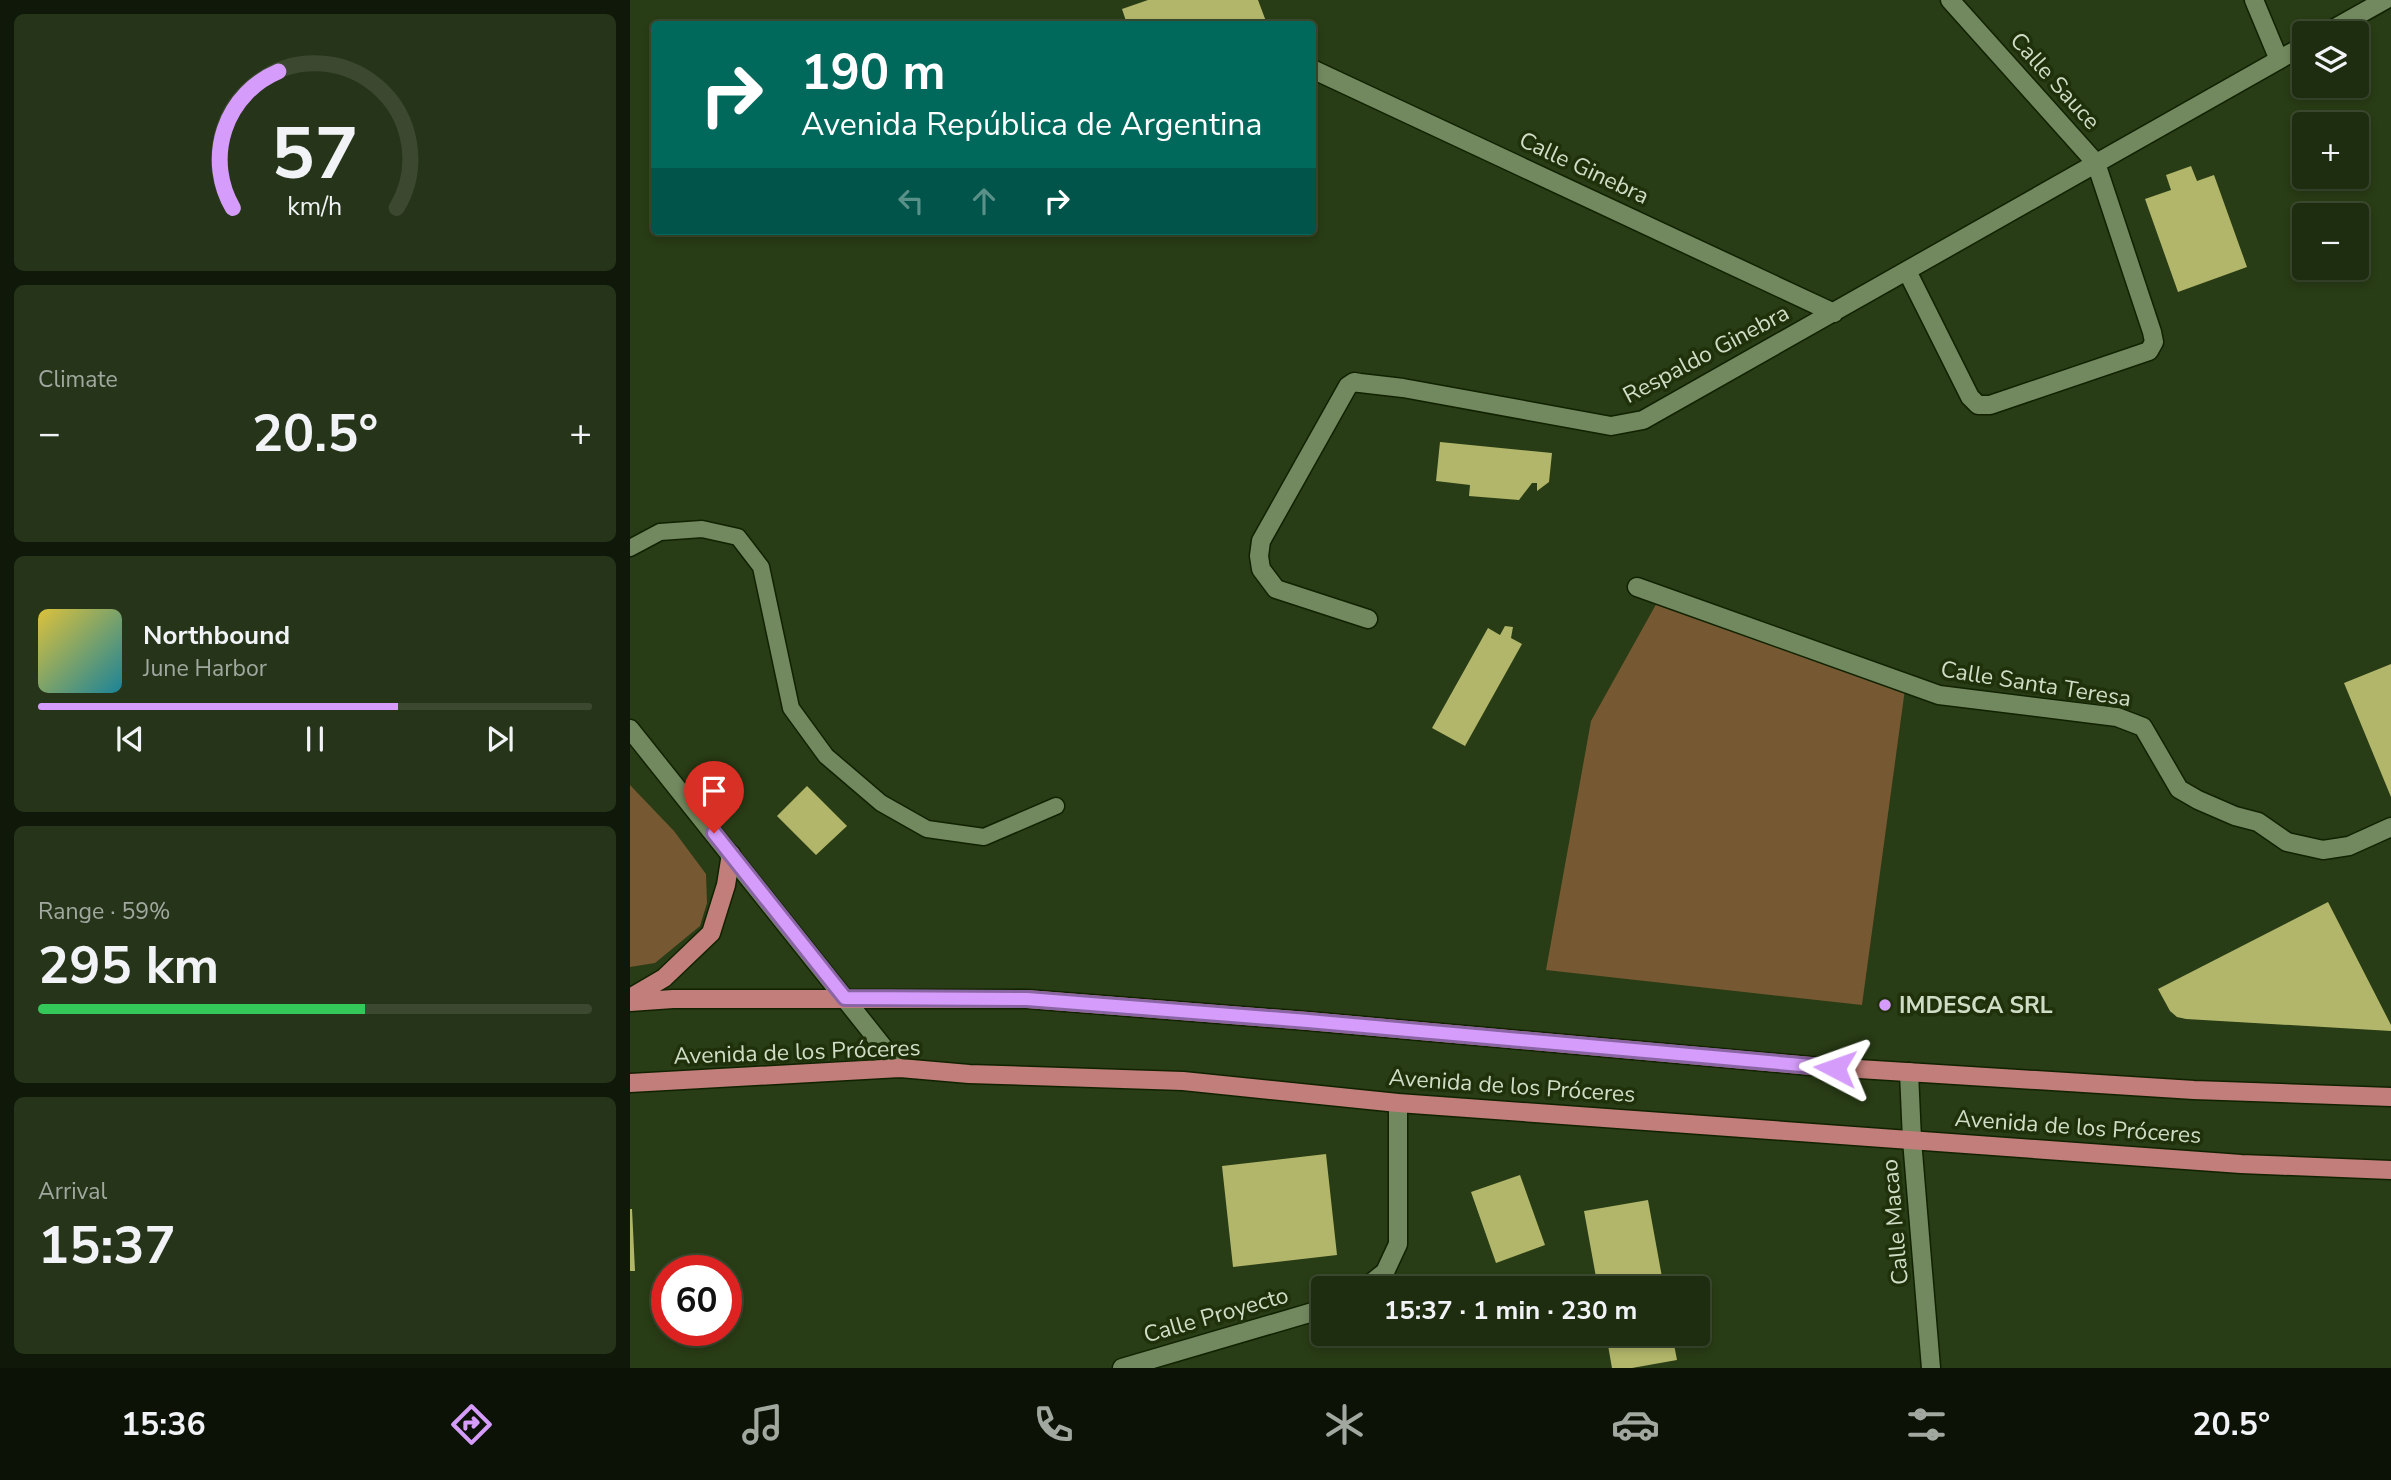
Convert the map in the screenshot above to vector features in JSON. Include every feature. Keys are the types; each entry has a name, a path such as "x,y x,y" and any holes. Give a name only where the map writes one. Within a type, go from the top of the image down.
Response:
{"main road":[{"path":"630,1000 664,978 711,933 726,885 731,854"},
{"name":"Avenida de los Próceres","path":"630,1000 1027,999 1811,1066 2194,1090 2391,1097"},
{"name":"Avenida de los Próceres","path":"630,1083 900,1068 969,1074 1184,1081 1398,1103 2241,1164 2391,1170"}],"street":[{"name":"Calle Sauce","path":"1950,0 2096,163"},
{"path":"2254,0 2279,60"},
{"path":"2347,21 2385,0"},
{"name":"Respaldo Ginebra","path":"1368,619 1276,589 1261,569 1259,556 1261,541 1348,386 1354,382 1403,388 1611,426 1626,425 1665,409 2292,52"},
{"name":"Calle Ginebra","path":"1316,71 1834,313"},
{"path":"1907,271 1970,397 1978,405 1990,405 2149,351 2154,342 2152,332 2096,163"},
{"name":"Calle Santa Teresa","path":"1637,587 1939,695 2126,720 2143,727 2179,789 2198,800 2258,822 2287,842 2323,850 2349,846 2391,827"},
{"path":"630,729 900,1068"},
{"name":"Calle Macao","path":"1909,1072 1931,1368"},
{"path":"1380,1276 1385,1272 1398,1244 1398,1103"},
{"name":"Calle Proyecto","path":"1122,1368 1311,1313"}],"lane":[{"path":"630,548 660,532 702,529 738,537 761,567 791,708 826,757 881,803 927,829 984,837 1056,806"}],"shaded area":[{"path":"1659,599 1905,689 1862,1005 1546,970 1591,721"},
{"path":"630,785 674,831 706,874 707,903 700,926 655,963 630,967"}],"building":[{"path":"1148,0 1258,0 1266,21 1126,21 1122,9"},
{"path":"2191,166 2197,181 2214,175 2247,267 2178,292 2145,199 2171,190 2166,175"},
{"path":"1440,442 1552,453 1549,482 1537,491 1537,483 1532,483 1519,500 1469,496 1470,485 1436,481"},
{"path":"1505,626 1513,627 1511,638 1522,644 1465,746 1432,728 1488,628 1500,635"},
{"path":"2391,664 2391,797 2344,683"},
{"path":"807,786 847,826 816,855 777,816"},
{"path":"2328,902 2391,1025 2391,1031 2186,1019 2177,1017 2170,1011 2158,989"},
{"path":"1326,1154 1337,1255 1233,1267 1222,1166"},
{"path":"1520,1175 1545,1245 1496,1263 1471,1192"},
{"path":"1648,1200 1662,1276 1596,1276 1584,1211"},
{"path":"632,1209 635,1271 630,1271"},
{"path":"1608,1346 1674,1346 1677,1360 1632,1368 1612,1368"}],"place":[{"name":"IMDESCA SRL","path":"1885,1005"}],"route":[{"path":"714,833 845,998 1027,999 1835,1068"}]}
